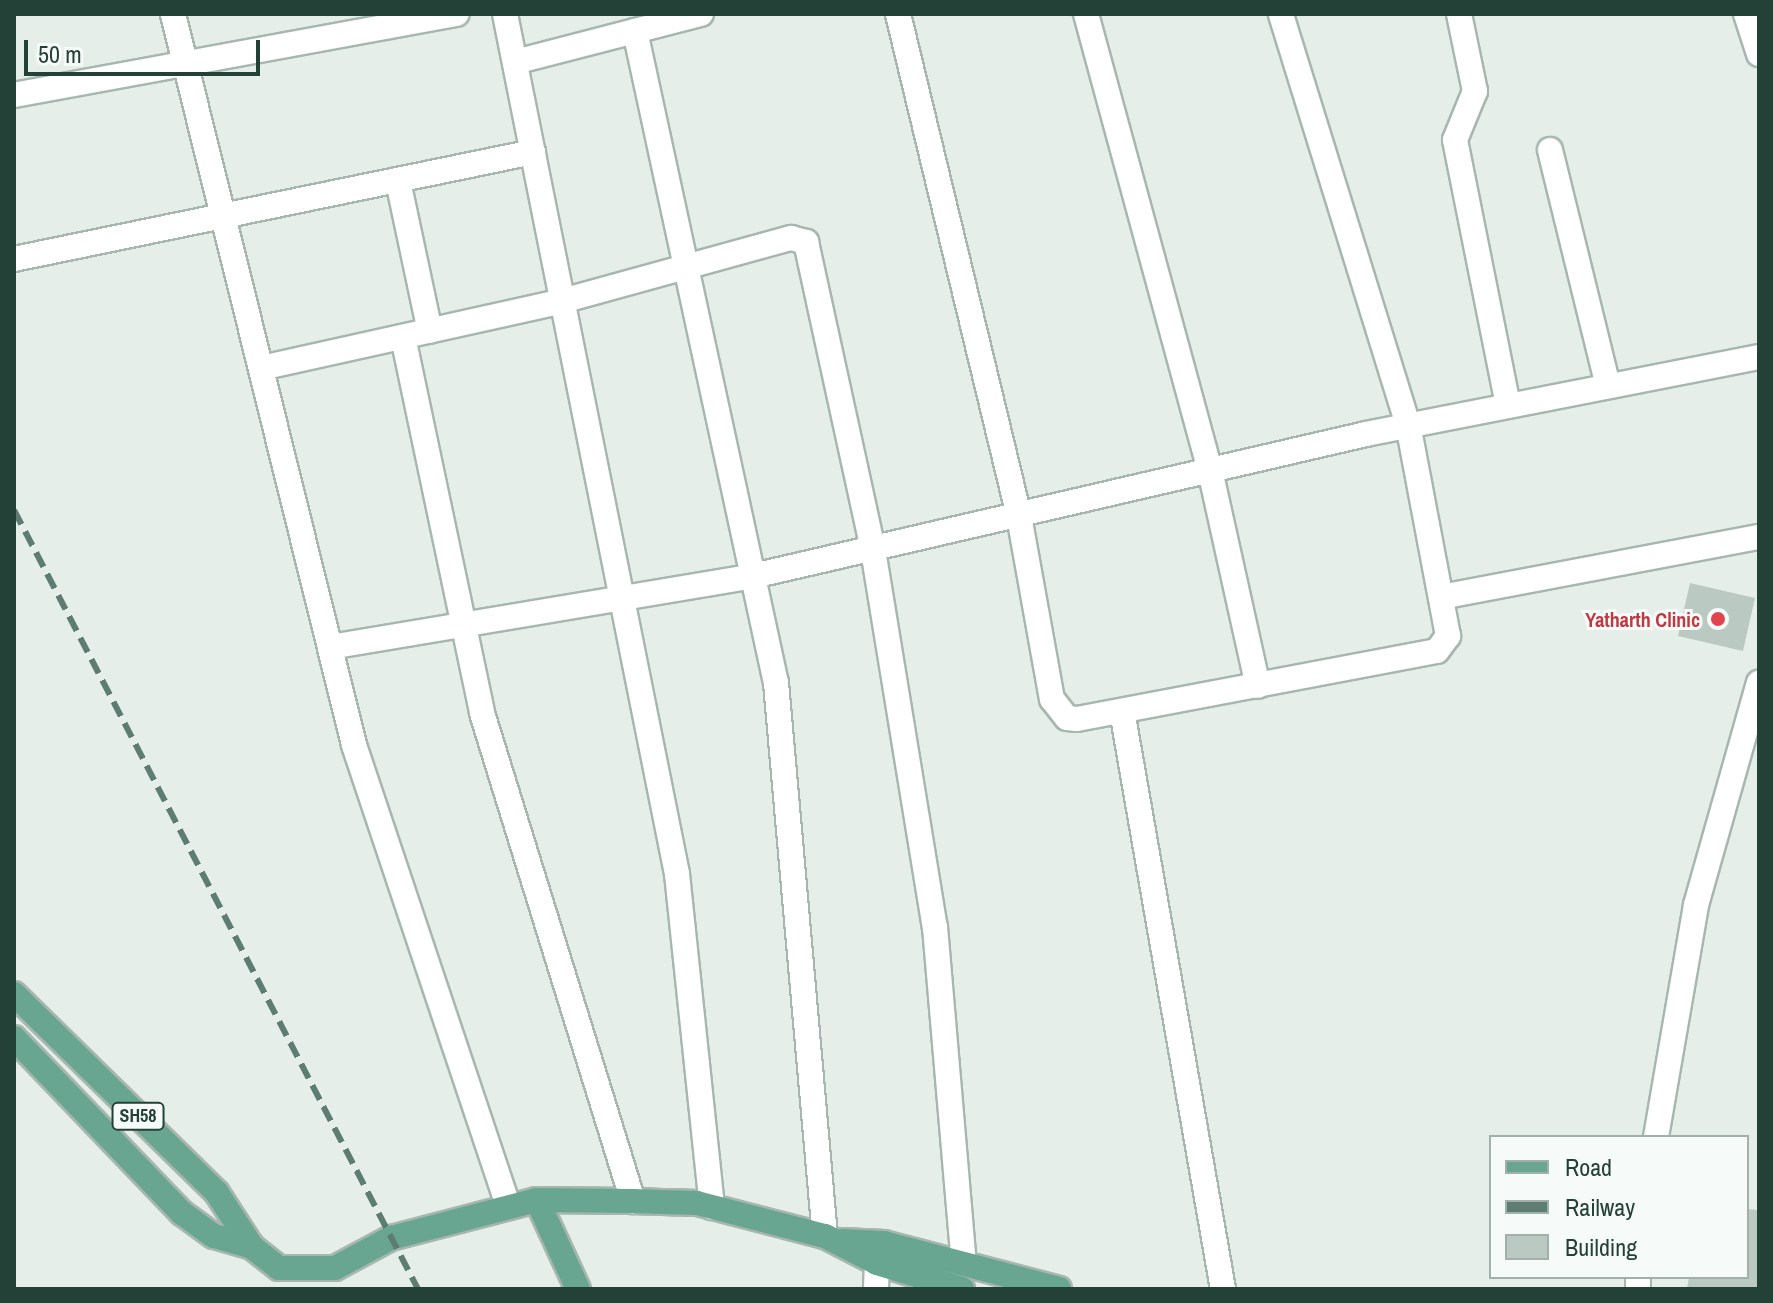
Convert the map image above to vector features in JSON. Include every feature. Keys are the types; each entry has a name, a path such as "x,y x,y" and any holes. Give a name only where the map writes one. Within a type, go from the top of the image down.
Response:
{"main road":[{"name":"SH58","path":"14,994 217,1193 252,1247 279,1268 302,1273 335,1268 391,1238 537,1200"},
{"name":"SH58","path":"14,1038 182,1213 214,1236 252,1247"},
{"path":"578,1289 537,1200 633,1201 712,1207 832,1239 884,1243 1059,1289"},
{"path":"832,1239 877,1263 962,1289"}],"street":[{"path":"173,14 354,745 509,1207"},
{"path":"14,95 187,68 457,14"},
{"path":"505,14 677,874 712,1207"},
{"path":"898,14 1019,516 1057,710 1077,719 1437,651 1448,636 1446,596 1408,425 1281,14"},
{"path":"1086,14 1210,470 1258,686"},
{"path":"1459,14 1475,91 1455,140 1508,406"},
{"path":"1746,14 1759,54"},
{"path":"515,62 697,15"},
{"path":"635,31 779,704 832,1239"},
{"path":"1550,150 1608,386"},
{"path":"14,259 533,152"},
{"path":"398,181 430,331"},
{"path":"261,368 562,301 791,238 813,252 873,550 935,927 964,1263"},
{"path":"403,337 482,713 633,1201"},
{"path":"330,647 622,601 753,576 1408,425 1759,357"},
{"path":"1446,596 1759,537"},
{"path":"1656,1135 1696,905 1751,742 1759,683"},
{"path":"1122,711 1223,1289"},
{"path":"876,1289 877,1263"}],"building":[{"path":"1690,583 1755,598 1743,651 1678,636"},
{"path":"1749,1209 1759,1210 1759,1289 1687,1289 1689,1279 1749,1279"}],"railway":[{"path":"14,510 418,1289"}],"place":[{"name":"Yatharth Clinic","path":"1718,619"}]}
